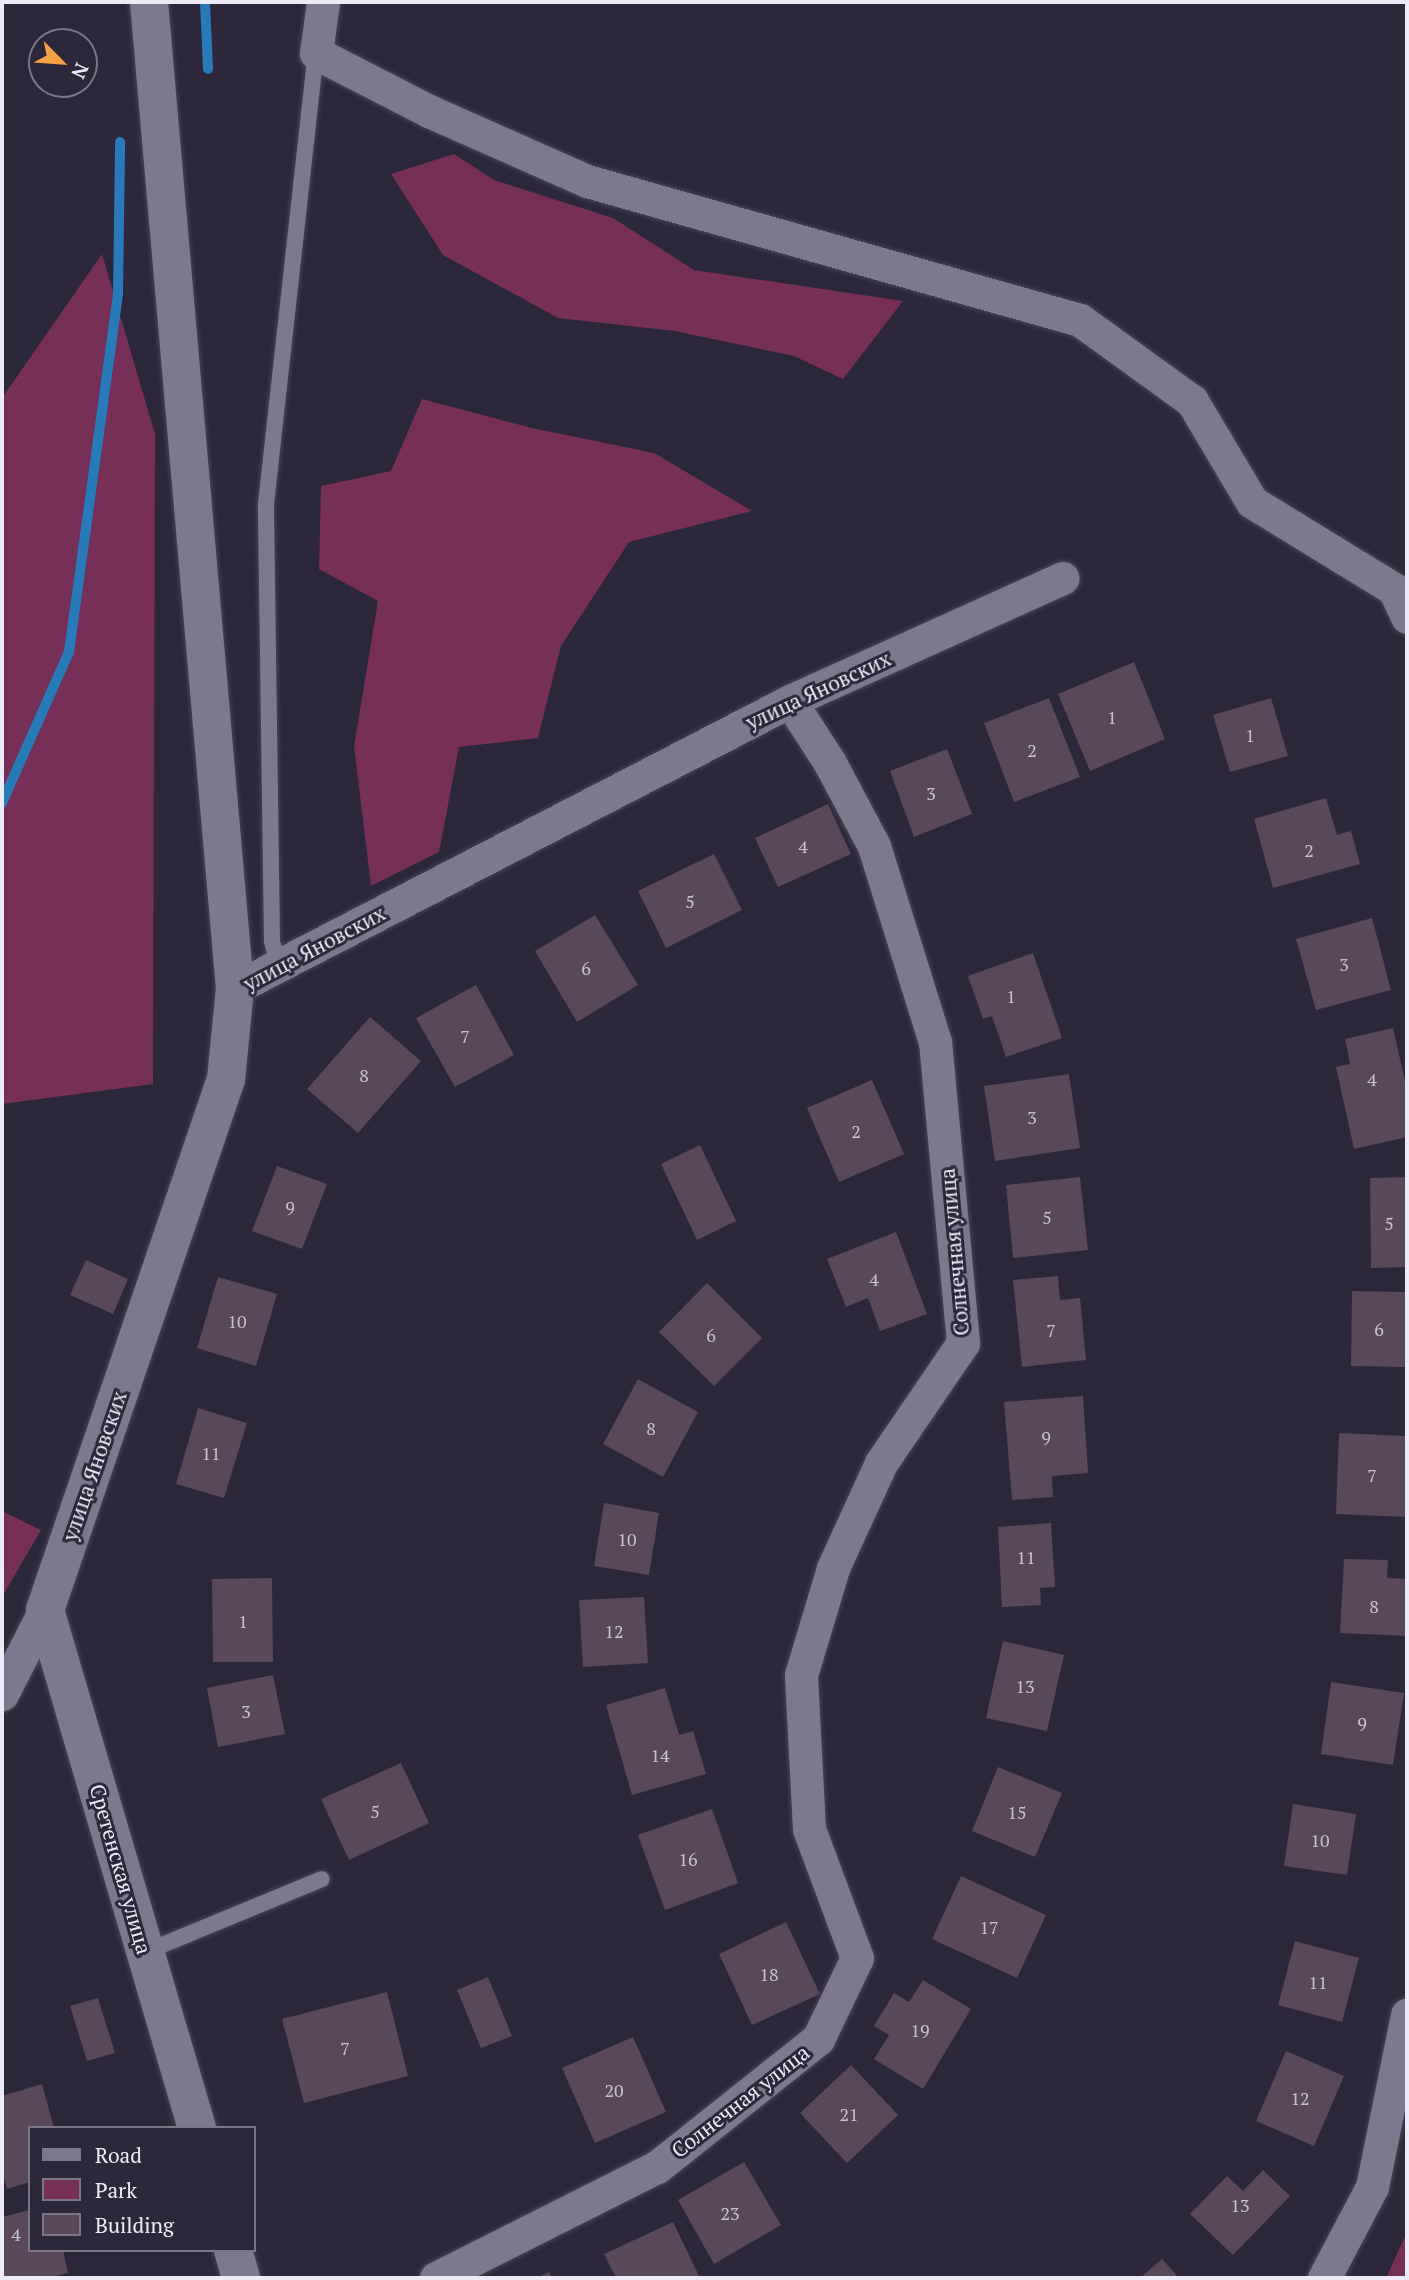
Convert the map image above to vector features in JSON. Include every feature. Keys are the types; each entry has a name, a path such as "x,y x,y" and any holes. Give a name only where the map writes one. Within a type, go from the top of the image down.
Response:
{"street":[{"path":"149,2 235,988"},
{"path":"323,2 316,54 429,111 587,181 1080,320 1192,401 1252,502 1288,529 1394,589 1407,617"},
{"name":"улица Яновских","path":"2,1694 45,1610 226,1079 235,988 790,701 1062,578"},
{"name":"Солнечная улица","path":"436,2278 657,2166 818,2039 857,1958 808,1829 801,1675 833,1568 881,1463 964,1343 935,1042 874,846 830,764 790,701"},
{"name":"Сретенская улица","path":"45,1610 196,2126"},
{"path":"1324,2278 1372,2187 1407,2015"},
{"path":"234,2252 241,2278"}],"lane":[{"path":"279,966 272,941 266,504 316,54"},
{"path":"145,1952 322,1880"}],"green space":[{"path":"454,154 494,180 613,218 694,270 903,301 843,379 794,356 675,331 558,318 443,255 391,174"},
{"path":"102,254 155,434 153,1084 2,1104 2,398"},
{"path":"422,399 532,428 654,453 752,511 629,542 561,646 538,738 459,747 439,852 371,886 354,746 378,601 319,569 321,486 391,471"},
{"path":"2,1511 41,1530 2,1597"},
{"path":"1407,2232 1407,2278 1386,2278"}],"building":[{"path":"1134,662 1165,739 1090,771 1058,694"},
{"path":"1049,698 1080,777 1014,802 984,723"},
{"path":"1271,698 1288,756 1230,772 1213,715"},
{"path":"947,749 972,814 914,837 890,771"},
{"path":"1326,798 1337,835 1351,831 1360,864 1273,888 1254,819"},
{"path":"828,804 851,854 778,887 755,838"},
{"path":"714,854 742,910 666,948 638,891"},
{"path":"595,915 638,985 577,1022 535,951"},
{"path":"1372,918 1391,990 1316,1010 1296,939"},
{"path":"1033,953 1062,1038 1006,1057 992,1016 983,1019 968,976"},
{"path":"476,985 514,1055 455,1087 416,1018"},
{"path":"370,1017 421,1061 358,1133 307,1089"},
{"path":"1393,1028 1407,1090 1407,1137 1354,1149 1336,1067 1350,1064 1345,1039"},
{"path":"1069,1074 1080,1148 995,1161 984,1086"},
{"path":"872,1080 904,1154 839,1182 807,1108"},
{"path":"700,1145 736,1221 697,1240 661,1164"},
{"path":"277,1166 327,1184 302,1249 252,1231"},
{"path":"1080,1177 1088,1250 1013,1258 1006,1185"},
{"path":"1407,1177 1407,1267 1371,1268 1370,1178"},
{"path":"896,1232 927,1314 880,1331 868,1298 846,1307 827,1259"},
{"path":"86,1260 128,1279 113,1314 70,1295"},
{"path":"1058,1276 1060,1300 1080,1298 1086,1360 1022,1367 1013,1280"},
{"path":"218,1277 277,1294 256,1366 197,1348"},
{"path":"707,1283 762,1338 714,1386 659,1332"},
{"path":"1352,1291 1407,1292 1407,1367 1351,1366"},
{"path":"638,1379 698,1412 663,1477 603,1444"},
{"path":"1083,1396 1088,1473 1052,1476 1053,1497 1012,1500 1004,1402"},
{"path":"198,1408 247,1423 224,1498 176,1484"},
{"path":"1339,1433 1407,1436 1407,1517 1336,1514"},
{"path":"604,1503 659,1513 649,1575 594,1566"},
{"path":"1051,1523 1055,1587 1040,1588 1041,1605 1002,1607 998,1527"},
{"path":"1344,1559 1388,1560 1387,1578 1407,1579 1407,1636 1340,1633"},
{"path":"272,1578 273,1662 213,1662 212,1579"},
{"path":"644,1597 648,1663 583,1667 579,1600"},
{"path":"1003,1641 1064,1655 1047,1731 986,1718"},
{"path":"273,1675 285,1734 218,1747 207,1688"},
{"path":"1331,1682 1404,1693 1393,1765 1321,1754"},
{"path":"665,1688 679,1735 693,1731 706,1774 632,1795 606,1705"},
{"path":"401,1763 429,1823 349,1860 321,1799"},
{"path":"998,1767 1062,1793 1035,1857 972,1831"},
{"path":"1293,1804 1356,1814 1347,1875 1284,1866"},
{"path":"712,1809 738,1883 665,1910 638,1835"},
{"path":"961,1876 1046,1915 1017,1978 932,1939"},
{"path":"786,1922 820,1994 752,2025 719,1954"},
{"path":"1295,1941 1359,1958 1342,2022 1278,2005"},
{"path":"488,1977 512,2036 481,2048 457,1990"},
{"path":"923,1980 971,2009 923,2089 874,2059 889,2035 874,2026 894,1993 909,2002"},
{"path":"387,1992 408,2076 304,2103 282,2019"},
{"path":"98,1998 115,2053 87,2061 70,2006"},
{"path":"633,2037 666,2112 595,2143 562,2068"},
{"path":"1286,2051 1344,2076 1314,2146 1256,2121"},
{"path":"851,2065 898,2115 847,2163 800,2113"},
{"path":"42,2084 53,2126 28,2126 28,2183 7,2189 2,2171 2,2096"},
{"path":"744,2162 781,2225 714,2264 678,2200"},
{"path":"1263,2170 1290,2196 1233,2255 1190,2214 1227,2176 1243,2191"},
{"path":"28,2210 28,2252 63,2252 68,2273 48,2278 2,2278 2,2217"},
{"path":"673,2222 700,2278 616,2278 604,2254"},
{"path":"1162,2259 1179,2278 1140,2278"},
{"path":"549,2272 552,2278 536,2278"}],"waterway":[{"path":"205,2 208,69"},
{"path":"2,803 69,652 118,293 120,142"}]}
